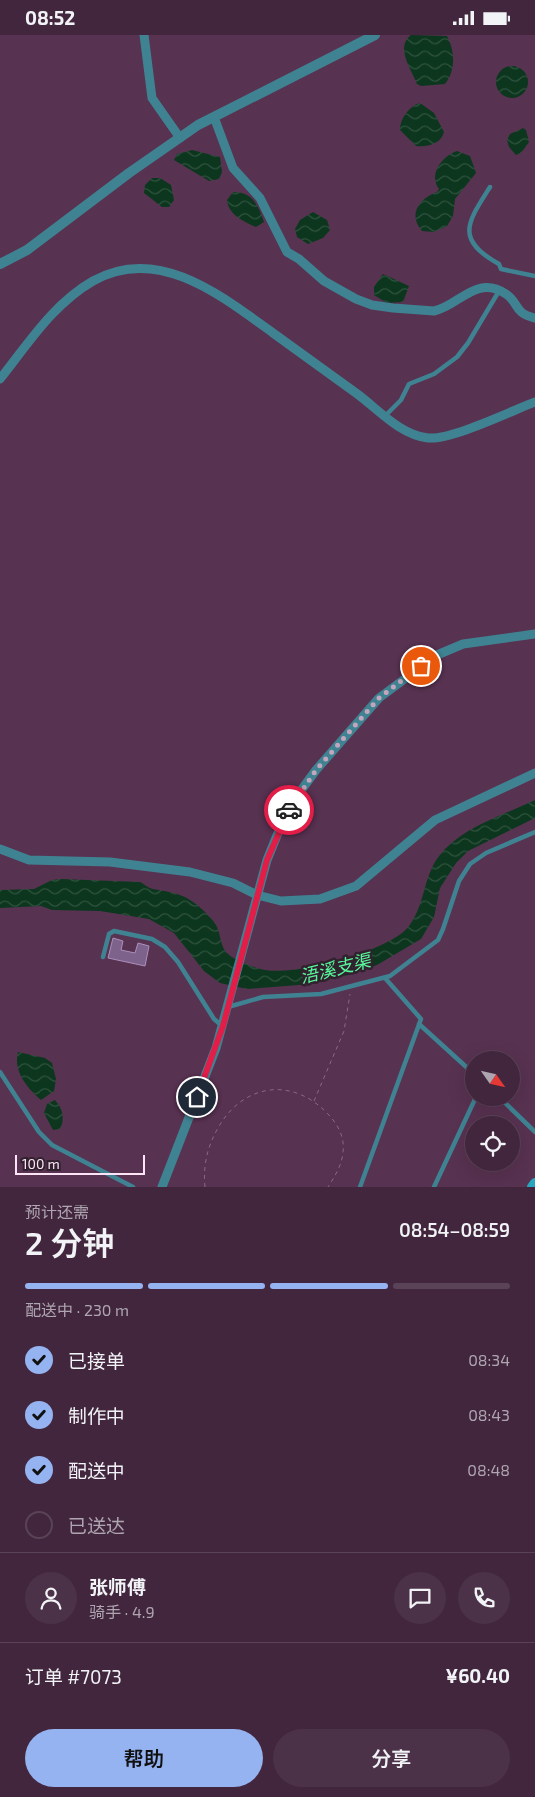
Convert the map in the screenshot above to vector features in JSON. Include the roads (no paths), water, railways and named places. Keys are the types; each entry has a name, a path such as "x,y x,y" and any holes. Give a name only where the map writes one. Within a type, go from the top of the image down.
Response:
{"main road":[{"path":"532,1187 535,1183"}],"street":[{"path":"144,35 152,98 180,137"},
{"path":"0,265 27,250 180,137 214,117 375,35"},
{"path":"214,117 233,168 260,198 283,247 332,286 372,305 434,311 444,308 471,290 499,291 509,296 521,313 535,318"},
{"path":"0,379 51,314 73,294 109,274 127,270 146,269 189,279 217,293 415,435 440,438 535,402"},
{"path":"162,1187 207,1073 223,1026 242,947 273,844 297,796 316,770 379,698 405,677 445,651 463,644 535,634"},
{"path":"0,849 29,859 110,862 190,872 233,883 257,895 281,901 320,899 346,891 365,879 416,834 435,820 535,773"}],"lane":[{"path":"490,187 472,216 468,229 473,243 480,253 499,264 501,269 535,276"},
{"path":"386,416 401,400 409,384 434,374 457,357 468,343 499,291"},
{"path":"228,1005 263,997 321,994 385,977 428,949 438,939 459,881 470,864 486,853 535,832"},
{"path":"103,957 109,934 114,931 156,941 178,961 214,1019 223,1026"},
{"path":"360,1187 421,1019 385,977"},
{"path":"419,1024 465,1066"},
{"path":"0,1072 39,1132 52,1145 133,1187"},
{"path":"434,1187 472,1106"},
{"path":"509,1106 535,1131"}],"water":[{"path":"411,35 447,36 452,48 453,67 445,84 421,86 417,84 404,52 406,40"},
{"path":"512,66 518,67 523,71 527,76 527,88 523,93 518,97 512,98 506,97 501,93 497,88 496,82 497,76 501,71 506,67"},
{"path":"420,103 434,113 444,132 437,142 425,146 416,146 400,130 406,113"},
{"path":"523,128 526,130 529,142 521,153 516,155 509,147 507,140 510,134"},
{"path":"192,150 220,157 222,172 219,179 209,181 174,160 177,154"},
{"path":"457,151 470,156 476,173 455,199 453,216 447,226 434,232 422,231 416,219 418,207 425,198 437,192 439,189 435,178 438,167 446,157"},
{"path":"152,178 160,178 171,185 174,200 169,207 162,207 144,193 145,185"},
{"path":"233,192 250,197 257,205 264,222 256,227 233,213 227,200"},
{"path":"313,212 327,220 330,230 323,238 308,244 297,237 295,229 300,220"},
{"path":"383,274 409,286 403,302 387,303 374,295 374,287"},
{"name":"浯溪支渠","path":"535,800 535,818 468,851 456,863 440,888 434,917 421,939 377,965 345,976 311,984 247,989 220,983 204,971 174,933 149,919 100,911 52,910 41,906 0,908 0,890 34,889 52,880 140,882 151,888 180,895 198,905 216,925 225,950 230,956 245,964 271,971 313,967 361,953 382,945 398,935 409,926 415,917 432,867 445,849 476,827"},
{"path":"18,1052 45,1058 52,1063 56,1079 54,1091 41,1100 22,1079 18,1066"},
{"path":"55,1100 60,1107 63,1118 60,1129 53,1130 44,1113 47,1104"}]}
